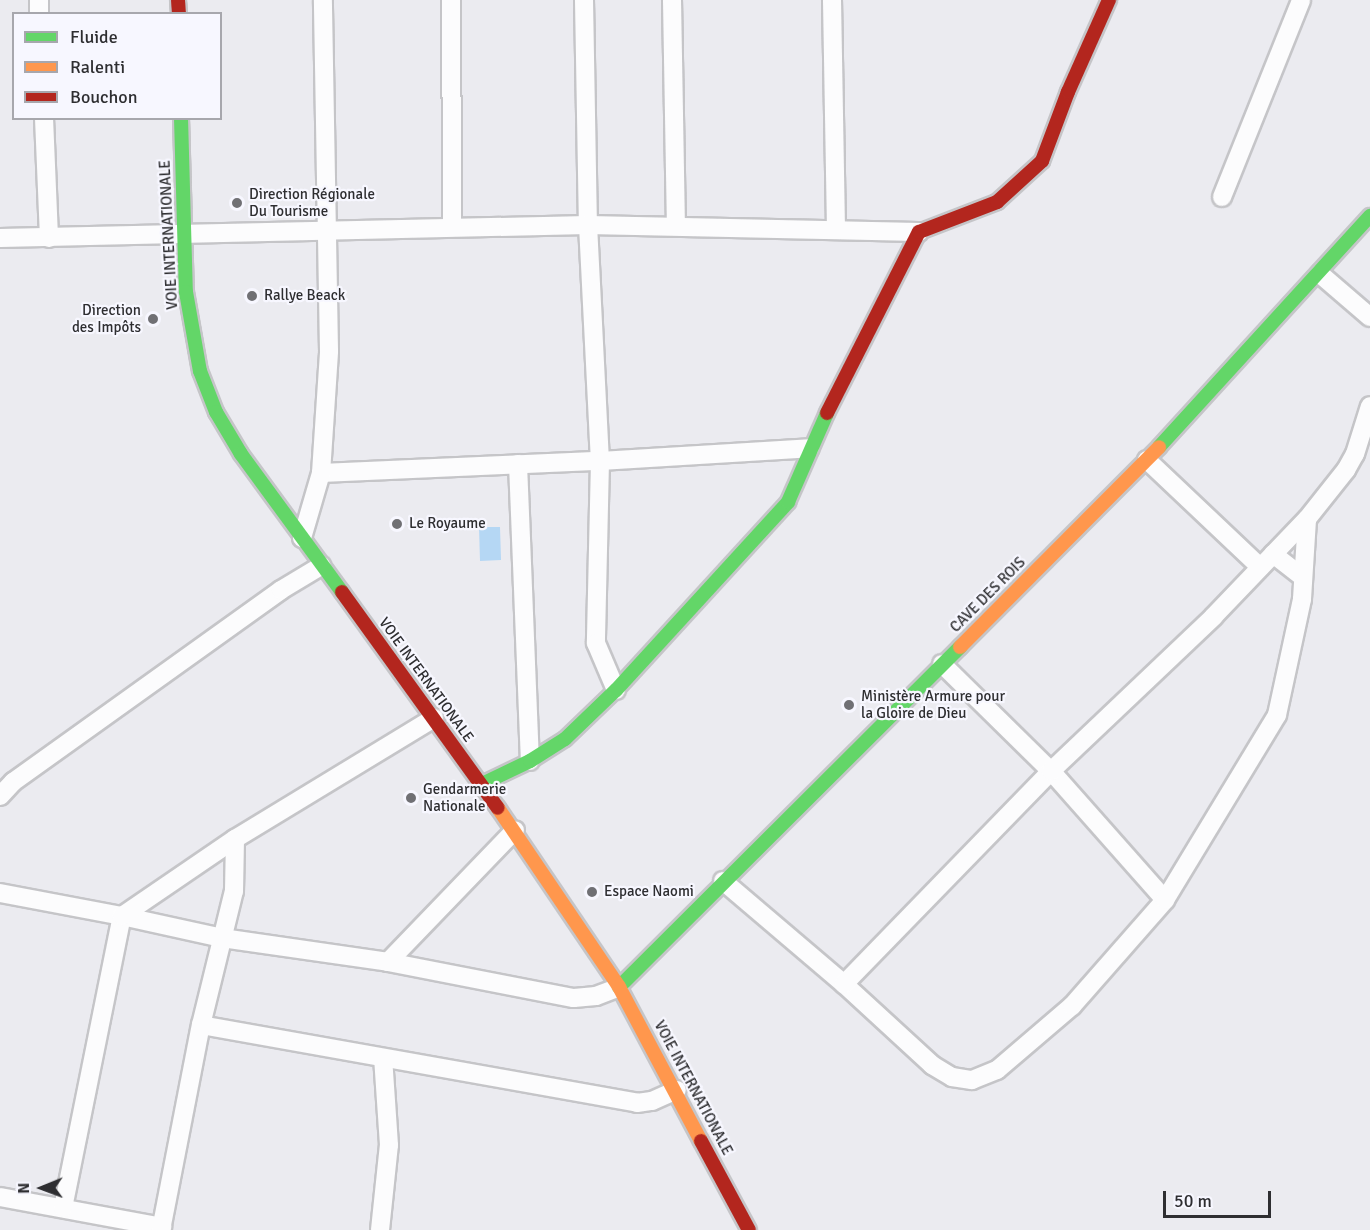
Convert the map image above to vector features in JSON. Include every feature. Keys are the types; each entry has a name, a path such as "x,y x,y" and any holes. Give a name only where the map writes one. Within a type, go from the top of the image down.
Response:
{"street":[{"path":"302,538 321,473 329,351 329,229 323,0"},
{"path":"451,0 452,227"},
{"path":"584,0 588,225 600,461 596,643 616,690"},
{"path":"672,0 676,225"},
{"path":"832,0 836,228"},
{"path":"0,238 183,236 329,229 588,225 836,228 919,232 997,202 1042,161 1068,92 1108,0"},
{"path":"1222,197 1300,0"},
{"path":"44,120 48,238"},
{"name":"VOIE INTERNATIONALE","path":"181,120 186,292 200,371 216,412 241,454 321,566 515,830 619,987 677,1090 749,1230"},
{"name":"CAVE DES ROIS","path":"619,987 1147,460 1320,274 1370,216"},
{"path":"482,784 530,761 565,739 616,690 788,502 803,471 810,448 919,232"},
{"path":"1320,274 1370,316"},
{"path":"844,984 1051,771 1213,617 1307,519 1346,470 1355,454 1370,406"},
{"path":"321,473 600,461 810,448"},
{"path":"1147,460 1266,561 1302,577"},
{"path":"518,465 530,761"},
{"path":"723,881 844,984 932,1065 952,1077 972,1080 997,1070 1072,1006 1165,900 1277,715 1302,599 1307,519"},
{"path":"0,796 32,768 281,590 321,566"},
{"path":"942,664 1051,771 1165,900"},
{"path":"63,1208 122,916 235,839 434,718"},
{"path":"388,962 515,830"},
{"path":"0,1197 162,1229 201,1025 234,891 235,839"},
{"path":"0,893 222,938 388,962 574,998 596,996 619,987"},
{"path":"201,1025 637,1103 652,1101 677,1090"},
{"path":"380,1230 389,1145 383,1058"}],"water":[{"path":"479,527 500,527 501,560 480,561"}],"traffic: fast":[{"path":"181,120 186,292 200,371 216,412 241,454 342,592"},
{"path":"1159,447 1370,216"},
{"path":"482,784 530,761 565,739 616,690 788,502 827,413"},
{"path":"619,987 960,647"}],"traffic: slow":[{"path":"960,647 1159,447"},
{"path":"498,808 619,987 701,1141"}],"traffic: jam":[{"path":"178,0 179,12"},
{"path":"827,413 919,232 997,202 1042,161 1068,92 1109,0"},
{"path":"342,592 498,808"},
{"path":"701,1141 749,1230"}],"place":[{"name":"Direction Régionale Du Tourisme","path":"237,203"},
{"name":"Rallye Beack","path":"252,296"},
{"name":"Direction des Impôts","path":"153,319"},
{"name":"Le Royaume","path":"397,524"},
{"name":"Ministère Armure pour la Gloire de Dieu","path":"849,705"},
{"name":"Gendarmerie Nationale","path":"411,798"},
{"name":"Espace Naomi","path":"592,892"}]}
